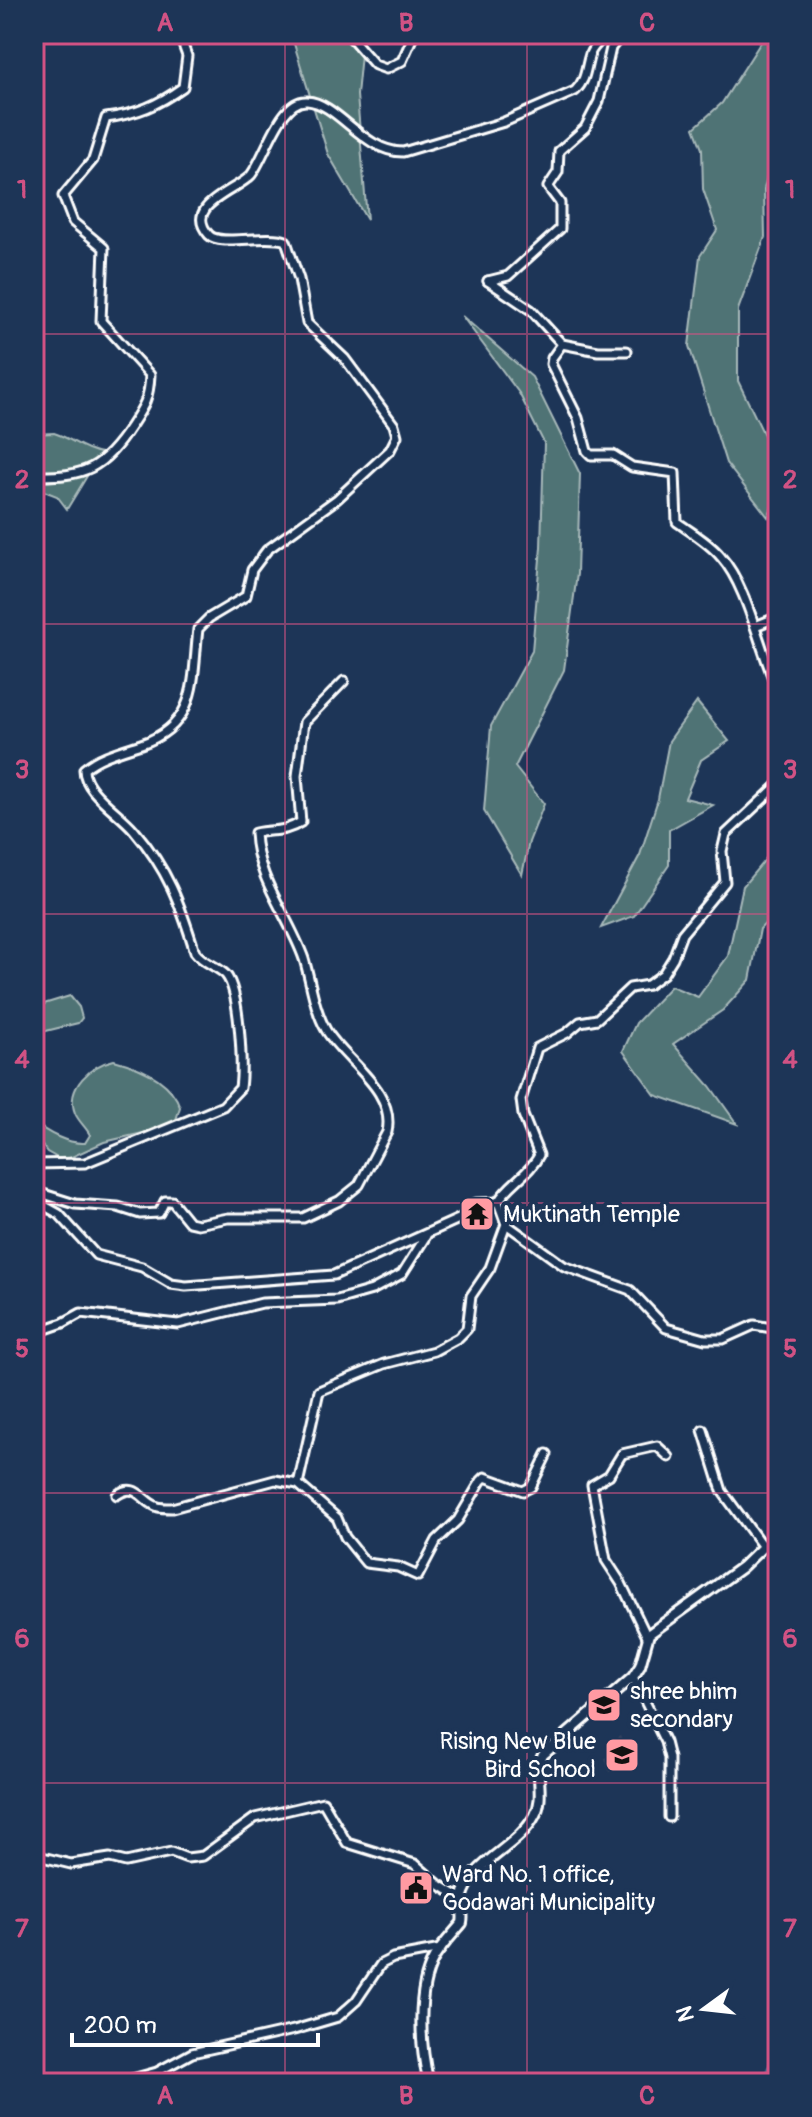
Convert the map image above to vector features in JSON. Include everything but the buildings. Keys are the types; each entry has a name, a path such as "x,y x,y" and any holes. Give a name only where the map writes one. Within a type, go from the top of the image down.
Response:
{"street":[{"path":"34,476 57,478 79,474 99,464 116,449 149,398 150,375 101,321 104,248 73,222 63,196 93,160 106,118 134,114 160,104 183,87 187,56 179,34"},
{"path":"348,34 375,65 386,69 402,61 414,34"},
{"path":"34,1164 85,1163 223,1106 240,1088 237,1006 233,988 225,975 200,959 195,952 178,898 166,873 133,829 86,782 84,769 150,741 185,712 191,701 198,629 209,618 246,596 252,570 267,550 337,499 390,450 397,436 394,425 345,359 307,323 299,279 286,241 259,238 217,240 208,234 202,221 204,211 210,201 249,177 285,113 297,103 308,101 323,107 357,134 393,152 403,152 504,122 575,91 582,84 594,46 607,34"},
{"path":"622,34 611,48 599,101 585,128 559,151 558,172 548,187 560,203 560,229 508,276 488,281 531,310 562,344 598,351 627,351"},
{"path":"562,344 551,364 578,418 587,451 597,456 619,457 632,467 646,471 675,473 677,522 721,556 755,626 778,690"},
{"path":"755,626 778,617"},
{"path":"34,1191 75,1204 118,1207 140,1214 159,1213 165,1201 172,1201 189,1222 198,1224 228,1218 303,1218 339,1201 359,1185 387,1132 389,1123 385,1106 378,1091 326,1030 292,929 268,885 256,854 255,833 287,831 301,822 297,776 304,722 344,681"},
{"path":"498,1202 506,1189 536,1162 539,1155 523,1115 521,1100 537,1048 567,1033 580,1022 597,1019 630,988 648,985 663,974 682,934 725,882 722,851 726,834 778,785"},
{"path":"34,1200 59,1214 96,1255 142,1267 171,1284 186,1286 334,1275 461,1218 476,1203 498,1202"},
{"path":"498,1202 506,1224 564,1266 630,1290 666,1328 705,1339 723,1339 754,1325 778,1329"},
{"path":"298,1484 319,1391 384,1364 434,1351 458,1338 467,1329 471,1296 490,1268 506,1224"},
{"path":"34,1333 81,1313 178,1324 262,1303 337,1300 372,1290 402,1274 427,1234"},
{"path":"703,1430 722,1491 763,1547"},
{"path":"429,2083 422,2038 422,2011 433,1960 462,1923 462,1899 481,1867 528,1826 536,1814 541,1791 538,1768 543,1755 633,1677 640,1666 647,1637 621,1583 606,1560 592,1485 609,1475 622,1454 657,1446 669,1457"},
{"path":"117,1495 125,1490 136,1491 158,1507 172,1508 275,1480 298,1484 337,1518 345,1537 366,1563 398,1567 418,1576 437,1540 458,1520 485,1477 523,1491 531,1487 547,1454"},
{"path":"647,1637 742,1567 778,1532"},
{"path":"633,1677 665,1742 669,1758 669,1817"},
{"path":"34,1855 71,1864 110,1858 126,1862 171,1852 187,1858 203,1856 255,1818 323,1802 347,1843 415,1864 462,1899"},
{"path":"118,2083 157,2072 192,2053 338,2017 356,2001 381,1964 393,1958 441,1949"}],"shaded area":[{"name":"Rising New Blue Bird School","path":"620,1736 632,1765 609,1772 605,1758 619,1753 615,1739"}],"green space":[{"path":"291,34 363,34 357,95 367,220 328,154"},
{"path":"766,34 778,34 778,133 764,189 765,237 738,310 738,381 769,445 778,476 778,493 768,517 726,463 689,346 700,256 717,230 703,189 702,149 694,128 722,103"},
{"path":"462,316 532,377 580,474 577,574 564,670 515,767 544,804 529,842 522,875 484,811 491,726 532,651 541,547 544,443 519,393"},
{"path":"54,433 101,453 67,509 57,496 34,487 34,434"},
{"path":"697,702 729,741 701,760 685,798 713,805 669,830 669,865 634,916 601,928 640,855 658,799 669,741"},
{"path":"773,850 778,874 778,910 760,929 750,980 723,1010 673,1044 710,1086 737,1124 655,1095 623,1051 636,1023 671,986 698,997 728,956 743,886"},
{"path":"70,996 79,1007 82,1018 78,1023 34,1034 34,1007"},
{"path":"114,1060 144,1071 170,1089 180,1107 176,1120 169,1127 104,1142 63,1161 47,1152 34,1135 34,1122 58,1137 85,1143 90,1135 75,1113 74,1094 89,1072"}],"waterway":[{"path":"768,2083 778,2052"},
{"path":"767,2083 778,2060"}],"place":[{"name":"Muktinath Temple","path":"477,1214"},
{"name":"shree bhim secondary","path":"604,1705"},
{"name":"Rising New Blue Bird School","path":"622,1755"},
{"name":"Ward No. 1 office, Godawari Municipality","path":"416,1888"}]}
